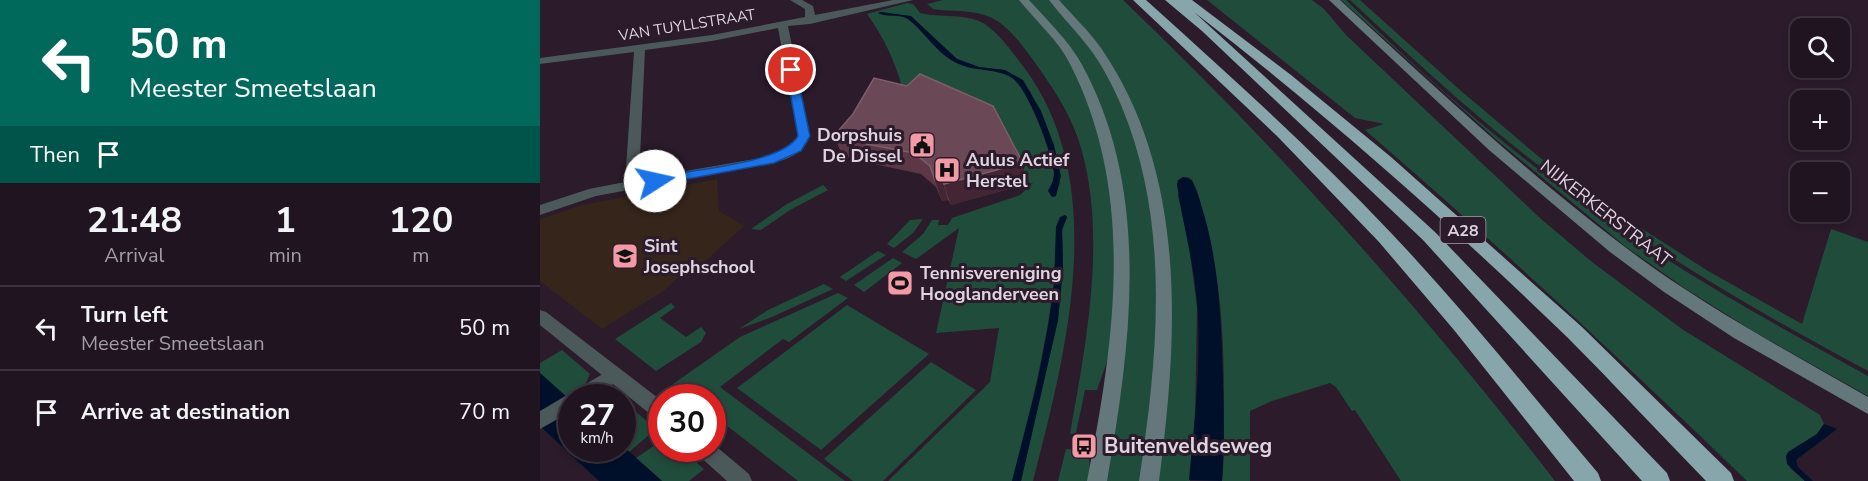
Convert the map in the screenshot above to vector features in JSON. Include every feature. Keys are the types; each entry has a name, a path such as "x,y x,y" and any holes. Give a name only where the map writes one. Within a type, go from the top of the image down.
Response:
{"highway":[{"path":"1139,0 1254,105 1417,274 1589,481"},
{"name":"A28","path":"1171,0 1206,28 1429,236 1658,481"},
{"name":"A28","path":"1185,0 1240,40 1330,114 1453,221 1575,333 1722,481"}],"main road":[{"path":"1024,0 1062,45 1085,83 1103,131 1116,190 1120,226 1120,312 1110,408 1097,481"},
{"path":"1054,0 1090,41 1115,80 1136,127 1152,187 1161,250 1164,329 1158,429 1149,481"},
{"name":"NIJKERKERSTRAAT","path":"1332,0 1494,147 1615,248 1731,327 1868,406"}],"street":[{"path":"795,0 810,8 810,21"},
{"name":"VAN TUYLLSTRAAT","path":"540,61 640,49 810,21 908,0"},
{"path":"540,210 594,192 770,160 792,152 801,144 804,136 783,25"},
{"path":"632,185 640,49"},
{"path":"540,316 648,401"},
{"path":"598,384 613,375"},
{"path":"540,420 558,409"},
{"path":"720,462 742,481"}],"shaded area":[{"name":"Sint Josephschool","path":"717,179 719,211 744,226 691,274 683,273 662,292 602,329 540,281 540,219 582,205"}],"green space":[{"path":"943,0 1020,0 1066,57 1093,114 1109,175 1113,206 1116,270 1114,327 1109,354 1097,390 1085,390 1076,433 1070,434 1087,327 1093,254 1089,182 1081,148 1069,116 1045,76 1012,33 999,22 985,15 933,9 927,4"},
{"path":"1028,0 1050,0 1086,41 1107,72 1123,105 1136,141 1145,177 1155,252 1157,346 1143,481 1104,481 1114,426 1115,158 1054,28"},
{"path":"1058,0 1123,0 1181,56 1348,232 1454,355 1555,481 1401,481 1355,410 1352,411 1336,387 1330,383 1272,401 1250,411 1250,481 1222,481 1223,342 1216,273 1197,190 1188,177 1183,177 1178,196 1188,238 1197,307 1195,422 1190,481 1157,481 1169,287 1129,102"},
{"path":"1207,0 1312,0 1324,9 1346,35 1540,218 1592,262 1682,329 1820,415 1824,424 1817,434 1789,452 1790,468 1805,481 1747,481 1559,303 1365,130 1384,124 1355,118"},
{"path":"1341,0 1346,0 1470,114 1535,167 1635,239 1700,280 1868,376 1868,396 1753,331 1686,289 1626,247 1498,141"},
{"path":"1350,0 1360,0 1460,90 1538,156 1585,192 1708,271 1802,324 1831,229 1868,242 1868,371 1710,282 1559,181 1478,116"},
{"path":"907,3 913,4 920,13 968,18 983,23 1001,38 1026,70 1052,116 1067,166 1074,218 1073,271 1058,379 1033,481 1021,481 1058,320 1063,256 1062,232 1040,367 1012,481 888,481 990,382 999,328 936,333 959,228 916,259 902,252 923,234 932,220 939,220 938,225 948,225 952,218 1020,195 1033,183 1027,184 1000,130 902,87 888,49 867,14","holes":["878,13 911,17 957,59 979,67 1005,70 1030,91 1060,183 1054,197 1050,195 1054,173 1049,152 1032,107 1018,84 1012,77 998,71 958,64 939,51 908,19"]},
{"path":"823,185 828,190 790,210 761,230 751,229 787,204"},
{"path":"923,219 913,233 894,248 887,244 910,220"},
{"path":"878,251 886,255 846,281 840,277"},
{"path":"893,258 902,263 864,292 854,285"},
{"path":"824,284 833,289 772,317 739,329 768,310"},
{"path":"838,293 848,298 789,342 783,339 724,384 673,384 740,337"},
{"path":"671,303 675,307 660,318 686,337 701,327 706,333 701,342 656,371 615,339"},
{"path":"847,305 929,354 821,450 737,388"},
{"path":"562,350 590,374 585,384 558,384 558,389 540,373 540,363"},
{"path":"931,362 976,390 883,481 853,481 824,459"},
{"path":"726,392 845,481 798,481 726,425"},
{"path":"636,412 648,422 648,436 636,446"},
{"path":"1066,449 1089,450 1090,481 1058,481"},
{"path":"648,450 648,462 696,462 704,469 689,481 662,481 636,458"}],"water":[{"path":"878,13 911,16 957,59 979,67 1005,70 1023,80 1041,111 1054,145 1061,176 1056,196 1052,197 1048,191 1054,173 1044,137 1032,107 1018,84 1006,75 959,64 938,49 908,19"},
{"path":"1183,177 1192,180 1201,204 1217,280 1224,408 1222,481 1189,480 1199,347 1193,274 1177,185 1178,180"},
{"path":"1065,215 1067,217 1062,230 1063,269 1058,320 1021,481 1012,481 1038,379 1048,327 1054,283 1056,227 1060,217"},
{"path":"540,373 558,389 558,443 540,426"},
{"path":"1824,424 1837,429 1796,460 1798,467 1813,481 1805,481 1787,464 1786,456 1788,452 1817,434"},
{"path":"636,458 662,481 599,481 579,462 636,462"}],"building":[{"path":"920,74 993,106 1023,163 944,184 942,179 935,180 930,166 914,153 866,144 868,139 834,136 853,114 874,78 907,86"}],"place":[{"name":"Dorpshuis De Dissel","path":"922,145"},
{"name":"Aulus Actief Herstel","path":"947,170"},
{"name":"Sint Josephschool","path":"625,256"},
{"name":"Tennisvereniging Hooglanderveen","path":"900,283"},
{"name":"Buitenveldseweg","path":"1084,446"}],"route":[{"path":"655,181 770,160 797,148 804,136 791,70"}]}
